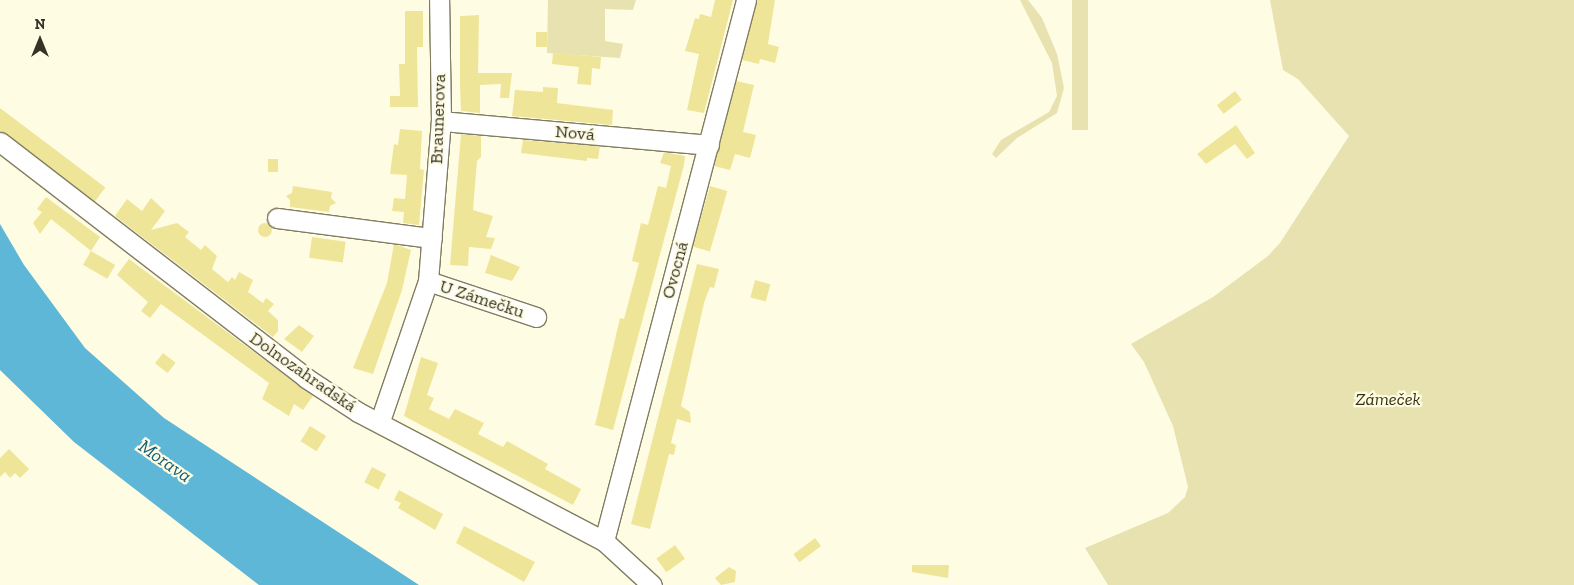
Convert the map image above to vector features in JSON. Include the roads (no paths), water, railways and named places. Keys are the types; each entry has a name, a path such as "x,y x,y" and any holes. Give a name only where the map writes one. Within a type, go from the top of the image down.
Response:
{"street":[{"name":"Braunerova","path":"380,421 428,281 441,121 439,0"},
{"name":"Ovocná","path":"604,541 746,0"},
{"name":"Nová","path":"441,121 709,145"},
{"name":"Dolnozahradská","path":"0,142 306,378 358,412 380,421 604,541 652,585"},
{"path":"276,218 432,238"},
{"name":"U Zámečku","path":"428,281 536,316"}],"water":[{"name":"Morava","path":"0,224 24,265 85,348 164,418 419,585 259,585 74,442 0,370"}],"park label":[{"name":"Zámeček","path":"1388,399"}]}
